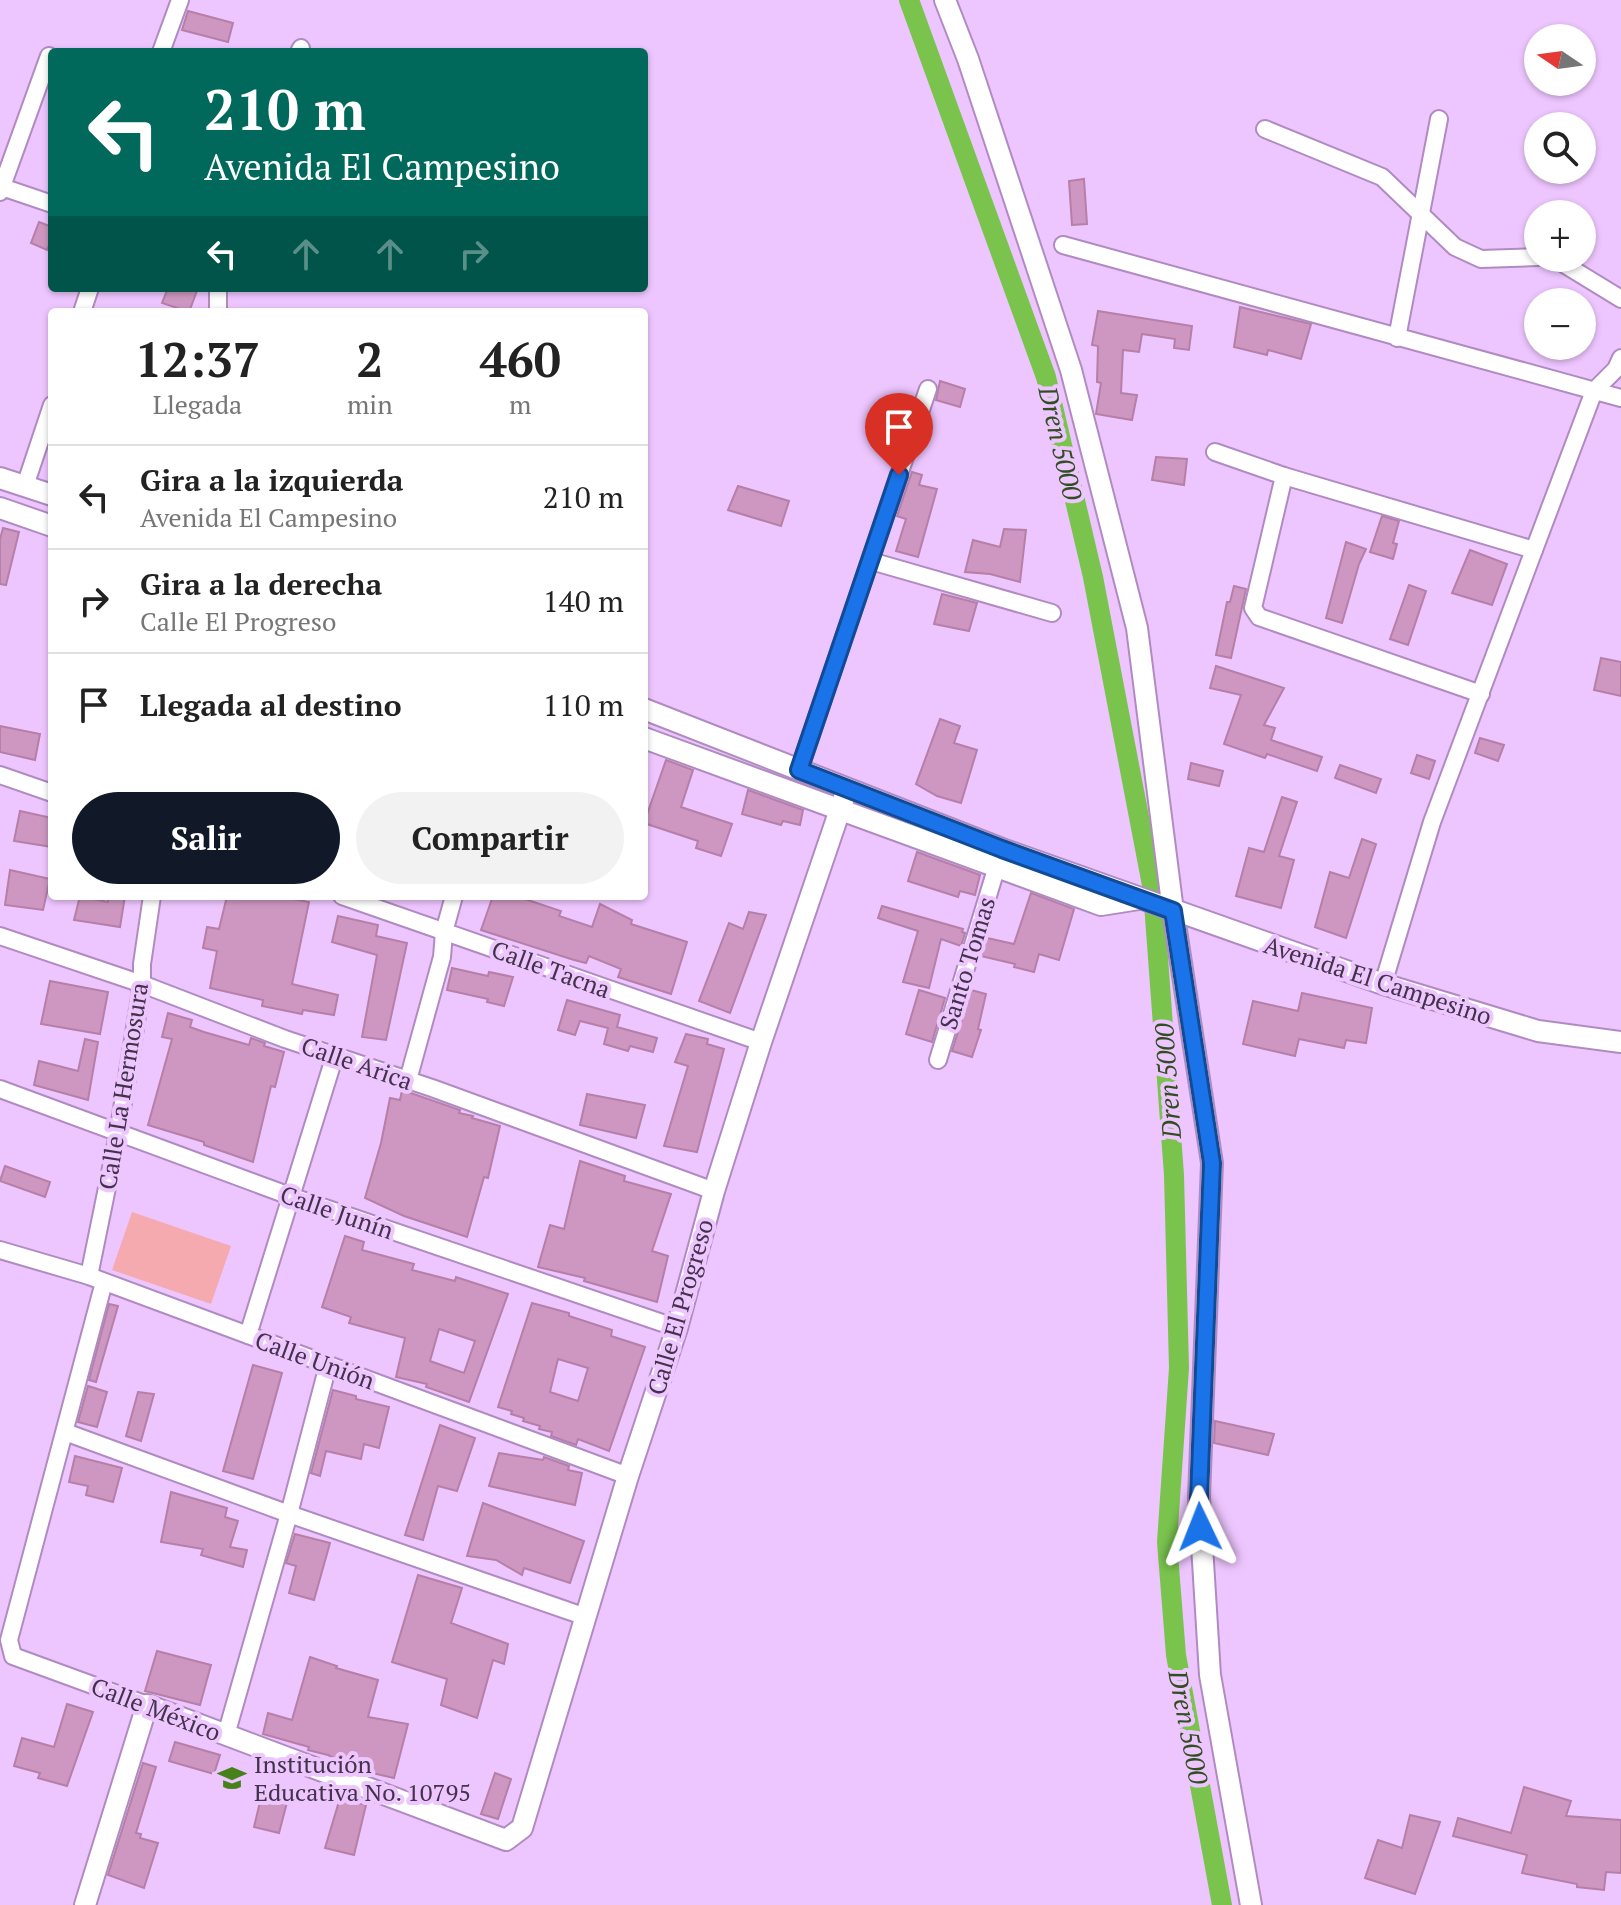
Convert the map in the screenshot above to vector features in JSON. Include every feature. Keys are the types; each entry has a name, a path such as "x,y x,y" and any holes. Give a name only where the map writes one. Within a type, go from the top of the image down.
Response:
{"street":[{"path":"162,48 180,0"},
{"path":"945,0 968,59 1071,370 1137,628 1171,910 1212,1163 1199,1497 1210,1675 1251,1905"},
{"path":"48,58 4,168 1,190 48,203"},
{"path":"1397,338 1439,119"},
{"path":"1265,129 1382,177 1455,247 1481,259 1524,257"},
{"path":"1063,245 1621,398"},
{"path":"1577,272 1621,299"},
{"path":"1383,984 1432,822 1594,391 1616,369 1621,358"},
{"path":"799,770 928,389"},
{"path":"25,486 48,417"},
{"path":"1215,452 1284,476 1534,550"},
{"path":"1284,476 1253,608 1259,617 1481,694"},
{"path":"0,478 48,494"},
{"path":"0,508 48,525"},
{"path":"871,561 1052,613"},
{"name":"Avenida El Campesino","path":"648,711 799,770 844,798 997,866 1101,905 1139,899"},
{"name":"Avenida El Campesino","path":"648,739 844,798 1383,984 1538,1031 1621,1042"},
{"path":"0,775 48,792"},
{"name":"Calle El Progreso","path":"522,1828 628,1476 677,1328 714,1191 844,798"},
{"name":"Santo Tomas","path":"938,1060 997,866"},
{"name":"Calle La Hermosura","path":"13,1656 9,1640 65,1432 96,1279 142,984 151,900"},
{"name":"Calle Tacna","path":"353,900 761,1042"},
{"path":"408,1080 442,957 444,932 453,900"},
{"name":"Calle Arica","path":"0,936 142,984 714,1191"},
{"path":"248,1335 335,1055"},
{"name":"Calle Junín","path":"0,1089 290,1196 677,1328"},
{"name":"Calle Unión","path":"0,1250 96,1279 628,1476"},
{"path":"226,1735 328,1365"},
{"path":"65,1432 586,1617"},
{"name":"Calle México","path":"13,1656 506,1840 522,1828"},
{"path":"85,1905 147,1705"}],"shaded area":[{"path":"132,1212 231,1246 211,1304 112,1270"}],"building":[{"path":"188,11 233,23 228,42 182,30"},
{"path":"1084,179 1087,224 1072,225 1069,181"},
{"path":"39,222 48,225 47,250 31,243"},
{"path":"166,292 196,292 190,308 162,303"},
{"path":"1240,307 1311,324 1301,359 1268,350 1267,355 1234,347"},
{"path":"1098,311 1192,326 1189,350 1174,348 1175,339 1142,334 1139,352 1123,350 1121,393 1137,395 1132,420 1096,414 1101,383 1097,382 1098,346 1092,345"},
{"path":"940,381 965,389 960,407 936,400"},
{"path":"1156,457 1187,459 1184,485 1152,480"},
{"path":"912,472 922,475 919,485 937,489 918,557 896,551 906,519 897,516"},
{"path":"738,486 789,501 781,526 728,510"},
{"path":"1382,516 1399,521 1393,543 1397,544 1393,559 1370,552"},
{"path":"3,528 19,532 6,585 0,584 0,539"},
{"path":"1004,529 1026,530 1020,582 990,574 965,572 973,540 1000,547"},
{"path":"1346,542 1366,549 1342,623 1326,618"},
{"path":"1470,550 1507,564 1492,605 1452,593"},
{"path":"1409,585 1426,591 1408,645 1390,639"},
{"path":"1234,586 1246,589 1231,658 1216,655 1227,602 1230,602"},
{"path":"942,594 977,603 969,631 934,624"},
{"path":"1601,658 1621,662 1621,696 1594,690"},
{"path":"1216,666 1284,688 1264,725 1275,728 1271,740 1322,757 1317,771 1224,744 1241,695 1210,688"},
{"path":"940,719 960,726 954,743 977,750 961,803 937,796 916,784"},
{"path":"0,726 40,734 35,760 0,752"},
{"path":"1480,738 1504,745 1498,761 1475,753"},
{"path":"1417,755 1435,761 1429,779 1411,773"},
{"path":"666,760 693,770 681,807 732,824 721,856 696,848 698,841 648,824 648,812"},
{"path":"1191,763 1223,771 1219,786 1188,779"},
{"path":"1340,765 1381,779 1376,793 1335,778"},
{"path":"748,790 803,810 800,825 783,821 781,825 742,814"},
{"path":"1282,797 1297,802 1279,856 1294,860 1281,908 1236,896 1249,848 1264,852"},
{"path":"20,811 48,817 48,846 14,841"},
{"path":"1362,839 1376,844 1346,938 1315,927 1330,872 1349,878"},
{"path":"917,852 980,875 975,895 960,891 958,897 908,881"},
{"path":"10,870 48,879 43,910 5,905"},
{"path":"1031,893 1074,909 1059,960 1039,954 1034,972 981,956 987,938 1014,944"},
{"path":"79,900 124,900 120,927 74,920"},
{"path":"226,900 309,902 292,984 338,995 334,1015 303,1010 302,1014 262,1006 263,1000 210,988 217,951 203,948 207,927 219,929"},
{"path":"492,900 528,900 561,911 559,916 592,927 600,904 632,920 631,924 687,942 671,994 618,977 621,969 589,956 586,963 481,930"},
{"path":"882,906 963,929 965,933 961,946 941,939 929,988 903,982 918,931 878,918"},
{"path":"749,912 766,915 730,1013 699,1001 729,923 743,929"},
{"path":"338,916 378,925 376,936 407,943 386,1040 362,1037 377,955 332,942"},
{"path":"452,968 488,976 489,972 513,977 504,1006 487,1002 488,999 447,990"},
{"path":"50,981 108,992 100,1034 41,1024"},
{"path":"919,990 945,998 932,1042 906,1034"},
{"path":"971,990 986,994 978,1029 981,1030 972,1057 952,1051"},
{"path":"1302,993 1372,1008 1366,1043 1346,1040 1344,1048 1299,1039 1295,1056 1243,1044 1253,1001 1298,1011"},
{"path":"567,1000 620,1015 617,1027 657,1038 653,1052 630,1046 628,1051 604,1044 608,1028 580,1021 575,1035 558,1030"},
{"path":"168,1013 192,1020 190,1027 204,1032 249,1045 251,1038 284,1052 275,1087 271,1086 253,1162 204,1145 204,1142 148,1125 172,1039 162,1037"},
{"path":"686,1034 708,1039 707,1044 724,1049 697,1152 664,1146 688,1066 675,1062"},
{"path":"85,1039 98,1042 88,1100 34,1085 39,1061 78,1071"},
{"path":"402,1090 500,1126 488,1178 484,1177 467,1237 404,1216 365,1198 390,1098 400,1100"},
{"path":"587,1094 645,1105 636,1138 580,1125"},
{"path":"580,1161 625,1176 624,1181 671,1194 652,1251 668,1256 657,1302 584,1281 585,1278 538,1267 550,1225 564,1229"},
{"path":"5,1166 50,1182 45,1197 0,1181"},
{"path":"345,1236 364,1242 362,1250 414,1264 412,1270 455,1281 456,1277 508,1294 469,1402 426,1387 427,1384 396,1377 405,1338 349,1323 351,1317 322,1307","holes":["439,1329 475,1341 464,1373 430,1361"]},
{"path":"532,1303 569,1313 569,1316 612,1330 611,1336 645,1347 609,1451 578,1439 576,1445 551,1436 552,1432 539,1429 540,1426 523,1421 524,1418 511,1414 512,1411 498,1407","holes":["558,1359 588,1368 578,1401 550,1392"]},
{"path":"109,1304 118,1306 96,1382 89,1380"},
{"path":"253,1365 282,1373 253,1479 223,1471"},
{"path":"88,1386 107,1392 97,1427 78,1422"},
{"path":"333,1390 389,1407 379,1448 364,1444 361,1459 326,1451 320,1476 311,1473"},
{"path":"138,1392 154,1394 141,1441 126,1436"},
{"path":"1215,1421 1274,1434 1268,1455 1214,1443"},
{"path":"440,1425 475,1438 457,1491 438,1486 423,1540 405,1535"},
{"path":"499,1453 543,1460 544,1457 569,1466 568,1470 582,1473 575,1505 489,1486"},
{"path":"75,1456 122,1468 113,1502 86,1495 88,1486 69,1482"},
{"path":"171,1492 227,1508 225,1517 238,1521 230,1547 247,1550 243,1567 201,1555 203,1549 161,1542"},
{"path":"483,1503 584,1541 570,1583 524,1568 522,1575 496,1560 467,1556"},
{"path":"295,1534 330,1543 314,1600 289,1593 296,1566 286,1563"},
{"path":"418,1575 462,1588 451,1623 508,1644 504,1664 493,1660 477,1718 441,1705 447,1679 392,1662"},
{"path":"157,1651 211,1665 200,1705 145,1691"},
{"path":"310,1657 378,1680 368,1717 408,1724 394,1778 355,1769 328,1755 308,1750 309,1747 263,1734 268,1713 292,1720"},
{"path":"67,1704 93,1712 67,1786 38,1778 40,1773 14,1766 22,1738 54,1747"},
{"path":"175,1742 220,1755 214,1774 169,1761"},
{"path":"143,1763 156,1767 136,1833 141,1834 140,1838 158,1843 144,1888 108,1875"},
{"path":"495,1773 511,1779 498,1819 481,1814"},
{"path":"264,1785 290,1791 279,1833 254,1827"},
{"path":"1524,1787 1571,1801 1566,1816 1621,1820 1621,1873 1606,1872 1604,1890 1577,1887 1577,1884 1522,1873 1527,1855 1453,1836 1458,1818 1511,1833"},
{"path":"340,1798 366,1805 354,1855 325,1848"},
{"path":"1410,1815 1440,1822 1415,1894 1365,1878 1378,1840 1402,1848"}],"waterway":[{"name":"Dren 5000","path":"909,0 1046,377 1093,577 1153,890 1174,1175 1179,1368 1167,1542 1176,1655 1222,1905"}],"place":[{"name":"Institución Educativa No. 10795","path":"232,1778"}],"route":[{"path":"899,475 799,770 1173,911 1212,1163 1200,1527"}]}
